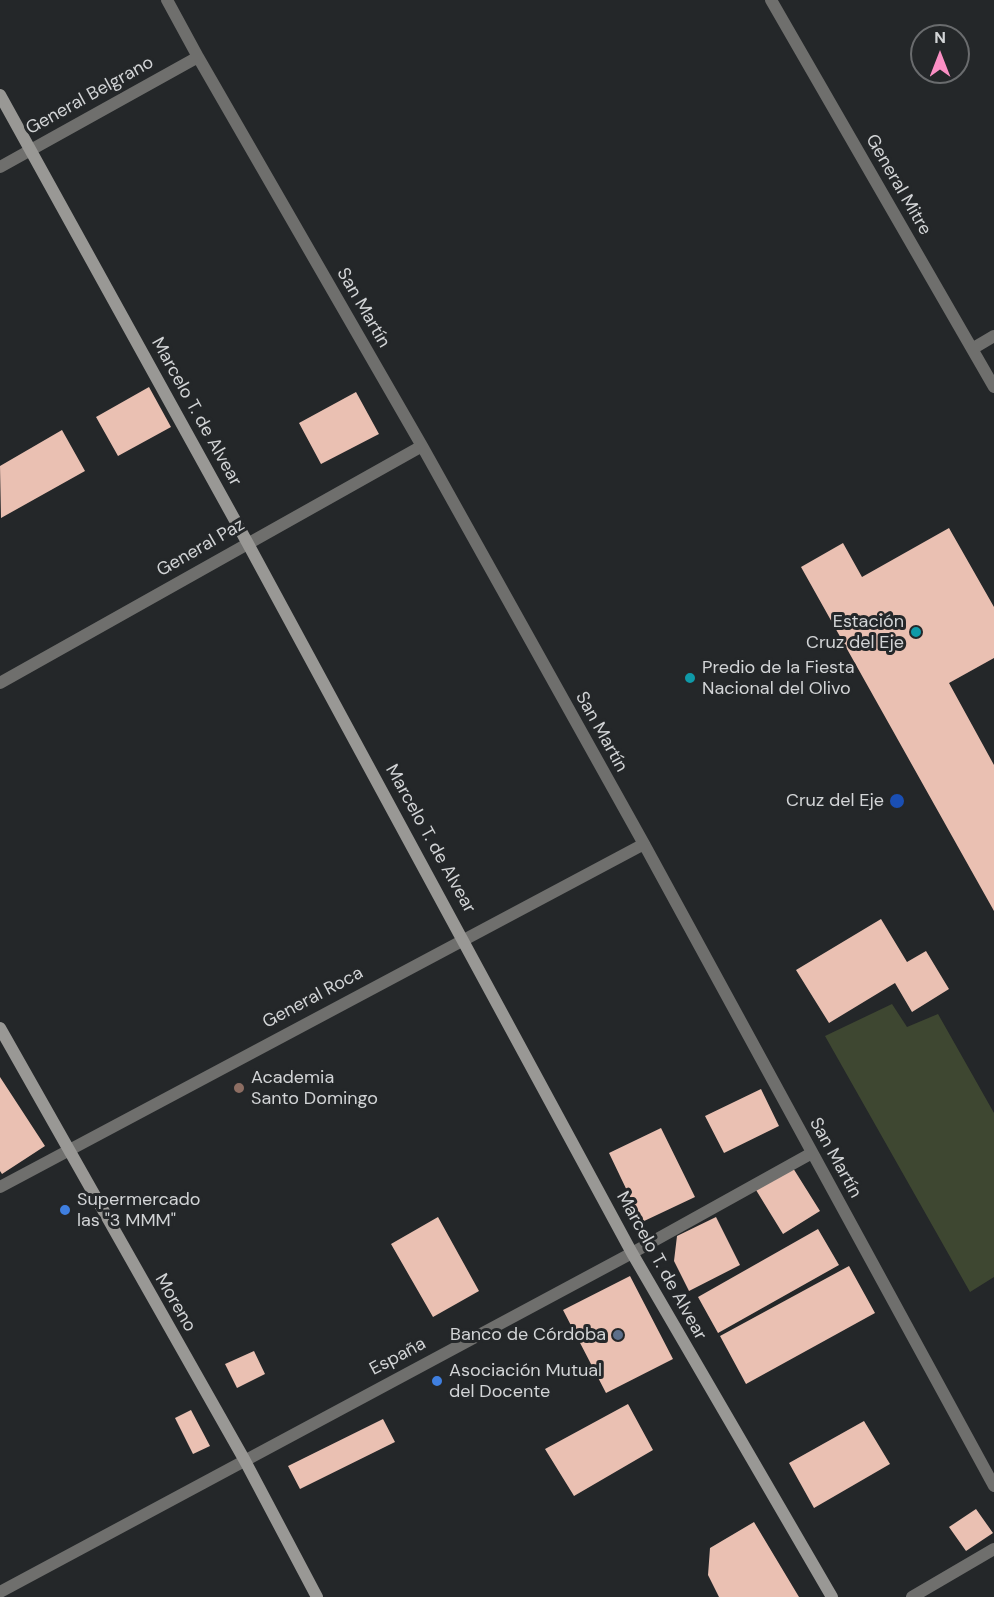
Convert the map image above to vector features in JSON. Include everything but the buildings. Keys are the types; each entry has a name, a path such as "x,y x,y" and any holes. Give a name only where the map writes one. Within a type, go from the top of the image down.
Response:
{"street":[{"name":"San Martín","path":"168,0 198,57 422,447 644,844 994,1486"},
{"name":"General Mitre","path":"771,0 994,387"},
{"name":"General Belgrano","path":"0,167 198,57"},
{"name":"Marcelo T. de Alvear","path":"0,95 247,542 632,1253 832,1597"},
{"path":"972,349 994,336"},
{"name":"General Paz","path":"0,683 247,542 422,447"},
{"name":"General Roca","path":"0,1187 463,938 644,844"},
{"name":"Moreno","path":"0,1028 244,1459 317,1597"},
{"name":"España","path":"0,1592 244,1459 632,1253 812,1153"},
{"path":"912,1597 994,1549"}],"green space":[{"path":"892,1004 907,1027 938,1014 994,1113 994,1277 970,1292 825,1036"}],"place":[{"name":"Estación Cruz del Eje","path":"916,632"},
{"name":"Predio de la Fiesta Nacional del Olivo","path":"690,678"},
{"name":"Cruz del Eje","path":"897,801"},
{"name":"Academia Santo Domingo","path":"239,1088"},
{"name":"Supermercado las \"3 MMM\"","path":"65,1210"},
{"name":"Banco de Córdoba","path":"618,1335"},
{"name":"Asociación Mutual del Docente","path":"437,1381"}]}
